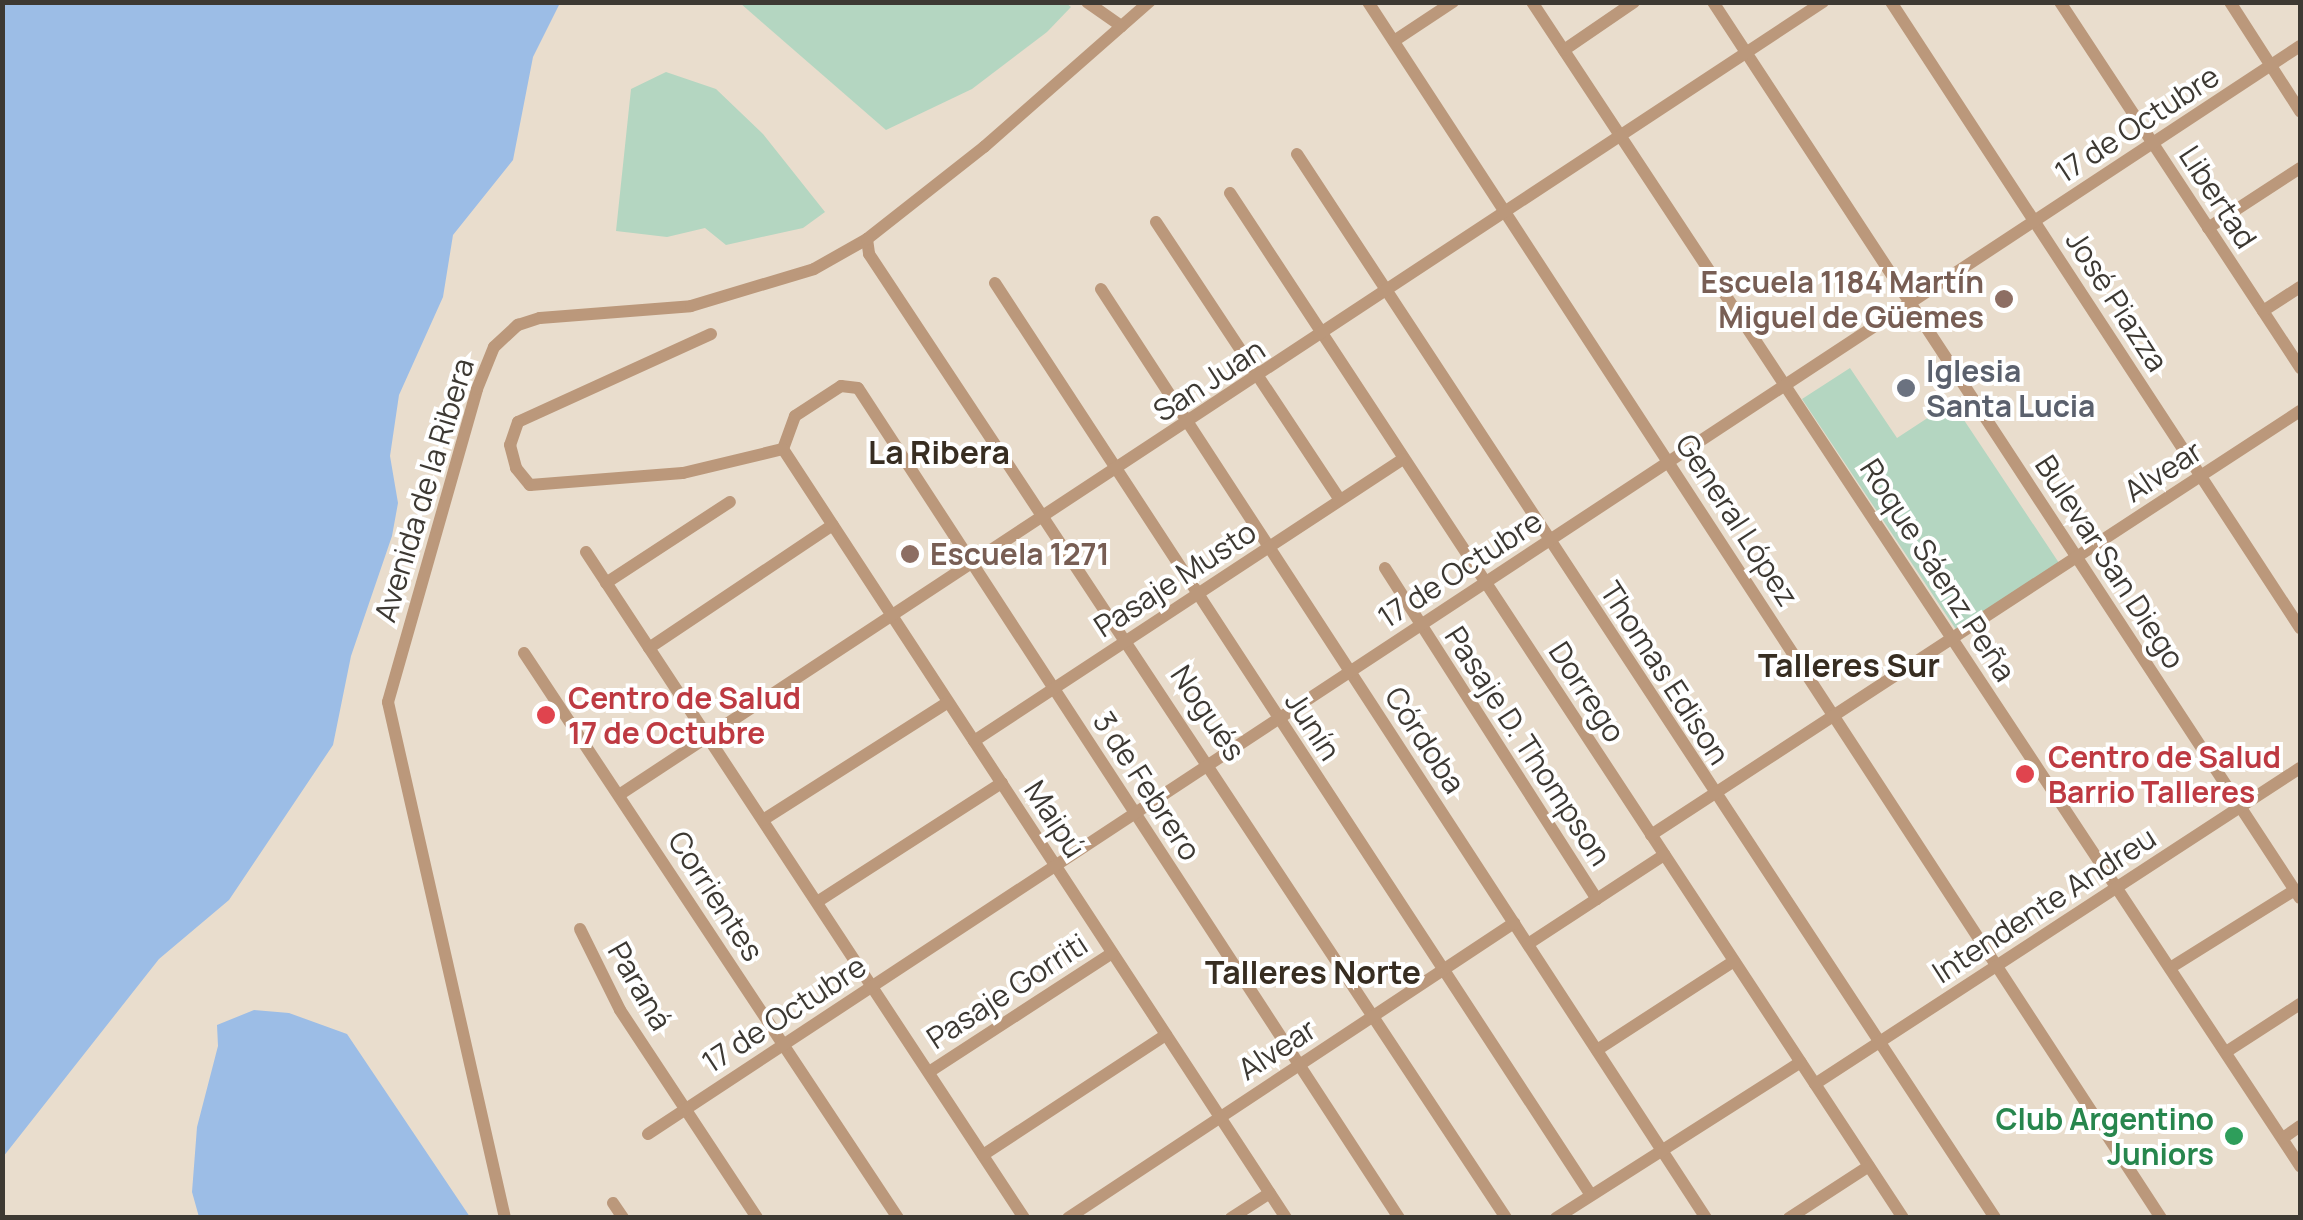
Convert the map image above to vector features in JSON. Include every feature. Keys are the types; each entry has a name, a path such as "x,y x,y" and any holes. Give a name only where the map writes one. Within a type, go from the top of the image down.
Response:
{"street":[{"path":"1087,2 1122,26"},
{"name":"Avenida de la Ribera","path":"505,1218 388,702 476,389 494,347 518,325 709,301 814,270 867,240 1149,2"},
{"name":"General López","path":"1368,2 2161,1218"},
{"path":"1394,40 1453,2"},
{"name":"Roque Sáenz Peña","path":"1532,2 2300,1166"},
{"path":"1564,50 1634,2"},
{"name":"Bulevar San Diego","path":"1713,2 2298,894"},
{"name":"San Juan","path":"619,795 1623,139 1823,2"},
{"name":"José Piazza","path":"1891,2 2300,628"},
{"name":"Libertad","path":"2060,2 2300,368"},
{"path":"2230,2 2300,111"},
{"name":"17 de Octubre","path":"648,1134 2300,46"},
{"name":"Thomas Edison","path":"1297,154 1384,294 1995,1218"},
{"path":"2208,228 2300,168"},
{"name":"Dorrego","path":"1230,193 1904,1218"},
{"path":"1156,222 1340,500"},
{"name":"Nogués","path":"867,240 869,254 1211,763 1506,1218"},
{"name":"Junín","path":"995,283 1591,1195"},
{"path":"2263,311 2300,287"},
{"name":"Córdoba","path":"1101,289 1706,1218"},
{"path":"711,334 594,382 560,405 518,422 510,444 516,468 530,486 683,473 783,449"},
{"name":"3 de Febrero","path":"783,449 795,416 852,384 1399,1218"},
{"name":"Alvear","path":"1651,834 2300,411"},
{"name":"Maipú","path":"783,449 1286,1218"},
{"name":"Pasaje Musto","path":"974,741 1403,459"},
{"path":"606,582 730,502"},
{"path":"650,648 833,525"},
{"path":"586,552 1024,1218"},
{"name":"Pasaje D. Thompson","path":"1385,568 1596,899"},
{"name":"Corrientes","path":"524,654 898,1218"},
{"path":"763,820 948,702"},
{"name":"Intendente Andreu","path":"1815,1084 2300,768"},
{"path":"817,902 1002,784"},
{"path":"1528,944 1664,855"},
{"path":"2170,968 2298,894"},
{"name":"Alvear","path":"1068,1218 1514,923"},
{"name":"Paraná","path":"580,929 620,1010 757,1218"},
{"name":"Pasaje Gorriti","path":"929,1072 1112,953"},
{"path":"1597,1050 1734,961"},
{"path":"2226,1052 2300,1004"},
{"path":"983,1154 1166,1035"},
{"path":"1556,1218 1801,1062"},
{"path":"2283,1138 2300,1126"},
{"path":"1789,1218 1869,1166"},
{"path":"1232,1218 1270,1193"},
{"path":"613,1202 623,1218"}],"green space":[{"path":"740,3 1066,3 1071,7 1047,32 972,89 886,130"},
{"path":"666,72 716,89 763,134 825,212 803,228 726,245 705,228 667,237 616,231 631,89"},
{"path":"1850,368 1897,438 1952,402 2059,563 1957,631 1802,399"}],"water":[{"path":"3,2 560,3 533,57 513,160 453,235 443,297 399,395 390,456 398,503 392,536 351,656 333,745 229,900 159,959 3,1157"},
{"path":"254,1010 289,1013 347,1034 470,1217 199,1217 192,1192 197,1127 218,1046 217,1025"}],"place":[{"name":"Escuela 1184 Martín Miguel de Güemes","path":"2004,299"},
{"name":"Iglesia Santa Lucia","path":"1906,388"},
{"name":"Escuela 1271","path":"910,554"},
{"name":"Centro de Salud 17 de Octubre","path":"546,715"},
{"name":"Centro de Salud Barrio Talleres","path":"2025,774"},
{"name":"Club Argentino Juniors","path":"2234,1136"}],"district":[{"name":"La Ribera","path":"939,452"},
{"name":"Talleres Sur","path":"1849,665"},
{"name":"Talleres Norte","path":"1313,972"}]}
